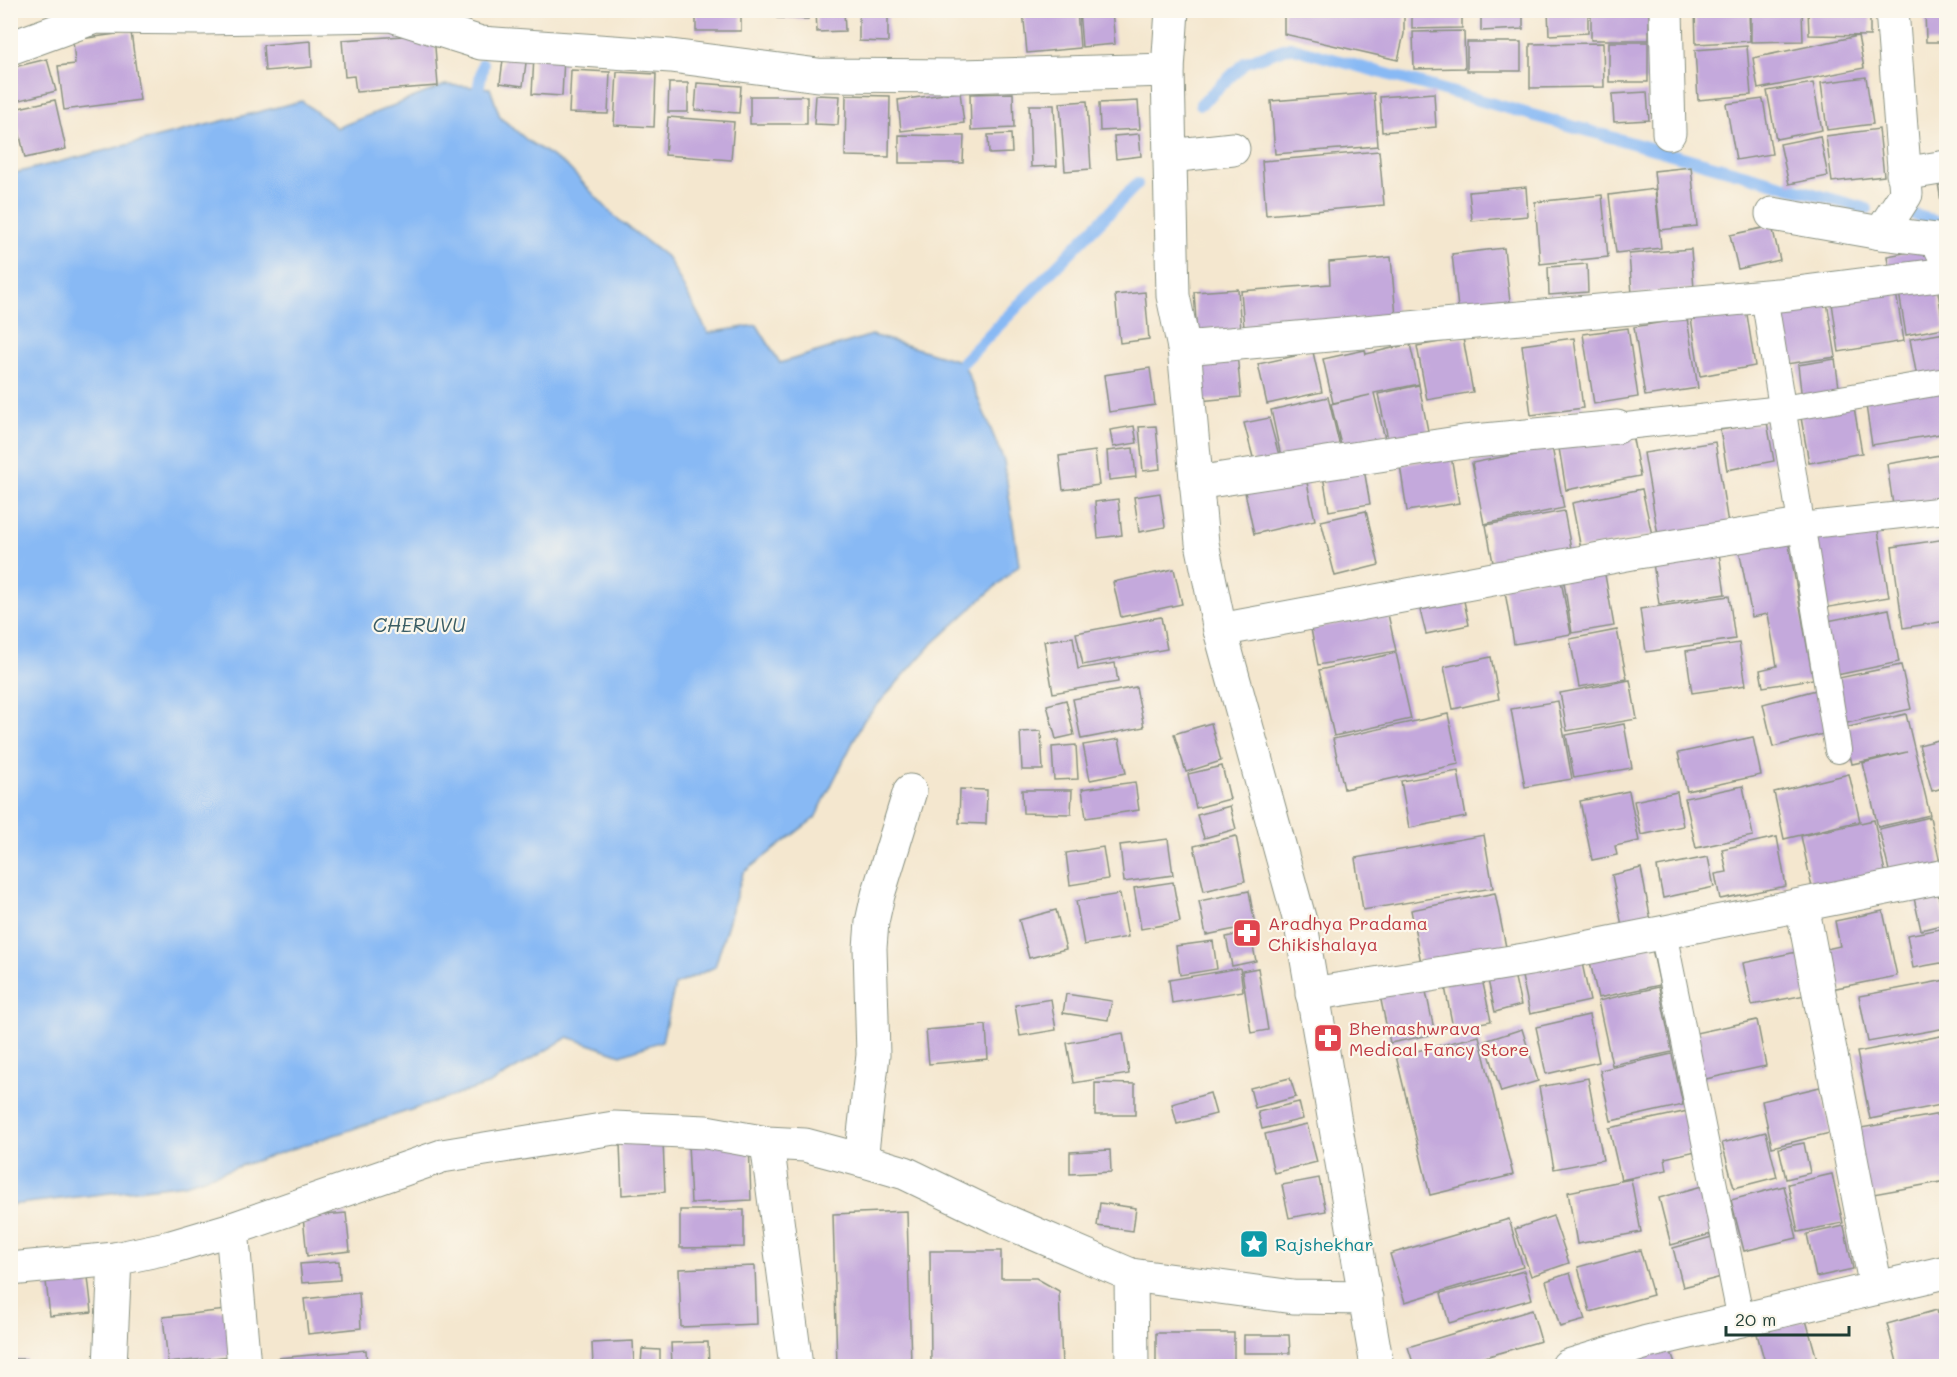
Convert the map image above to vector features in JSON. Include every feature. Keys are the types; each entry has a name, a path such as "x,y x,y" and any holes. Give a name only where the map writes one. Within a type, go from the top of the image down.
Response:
{"street":[{"path":"467,10 481,43"},
{"path":"1172,10 1168,70 1173,296 1184,348 1202,543 1220,630 1300,925 1377,1366"},
{"path":"1666,10 1669,133"},
{"path":"1881,233 1905,194 1892,10"},
{"path":"10,48 94,14 391,15 481,43 671,56 818,75 961,76 1168,70"},
{"path":"1170,156 1233,149"},
{"path":"1903,174 1947,167"},
{"path":"1772,214 1881,233 1937,240 1947,258"},
{"path":"1184,348 1764,296 1947,274"},
{"path":"1196,483 1464,442 1617,427"},
{"path":"1220,630 1632,553 1801,526"},
{"path":"861,1160 873,1055 870,948 872,922 910,790"},
{"path":"1311,994 1530,958 1947,876"},
{"path":"1802,905 1876,1288"},
{"path":"10,1269 115,1259 171,1247 232,1229 442,1156 614,1128 706,1132 767,1143 805,1145 861,1160 905,1173 996,1217 1131,1275 1293,1297 1366,1298"},
{"path":"767,1143 796,1366"},
{"path":"232,1229 244,1366"},
{"path":"110,1366 115,1259"},
{"path":"1568,1366 1647,1342 1947,1272"},
{"path":"1131,1275 1132,1366"}],"lane":[{"path":"1764,296 1838,750"},
{"path":"1617,427 1782,409 1947,381"},
{"path":"1801,526 1947,510"},
{"path":"1663,933 1741,1320"}],"water":[{"name":"CHERUVU","path":"445,85 490,88 500,117 528,141 567,166 614,216 668,258 708,333 757,325 780,363 872,335 963,362 1004,461 1019,565 929,647 864,720 815,818 743,873 715,967 675,985 662,1041 621,1055 568,1037 490,1084 185,1184 11,1205 11,174 302,101 337,128"}],"building":[{"path":"696,10 741,10 741,31 696,31"},
{"path":"777,10 808,10 808,19 777,18"},
{"path":"816,10 844,10 845,31 817,32"},
{"path":"859,10 888,10 888,42 859,41"},
{"path":"1023,10 1077,10 1080,48 1027,53"},
{"path":"1079,10 1112,10 1115,44 1082,47"},
{"path":"1284,10 1404,10 1404,34 1398,60 1284,34"},
{"path":"1412,10 1462,10 1462,28 1412,29"},
{"path":"1481,10 1523,10 1523,29 1481,31"},
{"path":"1548,10 1588,10 1588,33 1549,35"},
{"path":"1591,10 1649,10 1649,40 1591,40"},
{"path":"1695,10 1749,10 1750,41 1696,44"},
{"path":"1751,10 1802,10 1803,41 1751,42"},
{"path":"1808,10 1870,10 1870,36 1809,35"},
{"path":"1925,10 1946,10 1946,42 1926,42"},
{"path":"1464,31 1465,68 1414,69 1413,32"},
{"path":"131,32 140,100 64,110 58,66 75,64 73,40"},
{"path":"434,34 438,86 356,92 354,76 345,77 342,40"},
{"path":"1858,36 1864,68 1758,89 1753,58"},
{"path":"311,41 312,67 265,71 263,45"},
{"path":"1467,42 1521,42 1521,71 1467,71"},
{"path":"1609,42 1648,42 1648,82 1609,82"},
{"path":"1603,43 1604,87 1530,88 1530,44"},
{"path":"1747,46 1751,95 1698,100 1695,50"},
{"path":"504,52 527,55 523,86 500,83"},
{"path":"534,56 564,58 562,96 532,94"},
{"path":"47,59 56,91 16,101 10,79 10,68"},
{"path":"571,70 610,72 608,114 569,113"},
{"path":"617,72 656,74 654,127 614,125"},
{"path":"1866,77 1873,124 1827,130 1821,83"},
{"path":"669,83 688,83 688,112 668,112"},
{"path":"697,83 741,86 739,113 695,110"},
{"path":"1813,83 1822,130 1776,139 1767,91"},
{"path":"960,92 964,123 901,131 898,100"},
{"path":"1647,92 1649,120 1614,122 1612,94"},
{"path":"1013,93 1014,128 971,130 970,94"},
{"path":"1374,93 1378,146 1275,154 1271,101"},
{"path":"1434,93 1436,127 1382,132 1380,97"},
{"path":"816,95 840,96 838,125 814,124"},
{"path":"846,95 890,96 889,157 845,156"},
{"path":"750,96 807,96 807,124 750,124"},
{"path":"1763,99 1772,154 1736,160 1726,104"},
{"path":"55,100 66,149 25,158 14,109"},
{"path":"1087,101 1091,169 1065,171 1060,103"},
{"path":"1138,101 1140,129 1100,131 1099,103"},
{"path":"1029,105 1054,105 1057,166 1031,167"},
{"path":"668,117 734,122 731,160 665,155"},
{"path":"1879,129 1884,176 1832,182 1826,136"},
{"path":"1011,134 1012,153 989,154 988,135"},
{"path":"1139,134 1141,156 1116,159 1114,136"},
{"path":"899,135 964,136 963,163 899,163"},
{"path":"1820,136 1828,176 1789,184 1780,144"},
{"path":"1379,151 1384,205 1266,215 1262,161"},
{"path":"1691,167 1697,226 1660,230 1654,171"},
{"path":"1946,181 1946,225 1945,225 1938,183"},
{"path":"1526,187 1528,216 1472,221 1469,192"},
{"path":"1655,189 1661,248 1616,253 1609,195"},
{"path":"1602,195 1608,257 1540,264 1535,202"},
{"path":"1772,226 1780,260 1738,269 1730,235"},
{"path":"1504,248 1510,302 1458,308 1452,254"},
{"path":"1932,248 1936,269 1890,277 1887,256"},
{"path":"1691,249 1694,289 1632,294 1629,254"},
{"path":"1391,257 1396,317 1244,328 1241,291 1330,284 1329,262"},
{"path":"1587,264 1588,292 1549,295 1548,267"},
{"path":"1936,280 1944,328 1906,335 1898,286"},
{"path":"1895,286 1904,341 1839,352 1831,296"},
{"path":"1238,289 1241,331 1197,335 1194,292"},
{"path":"1145,292 1149,339 1120,343 1115,295"},
{"path":"1826,296 1836,357 1786,364 1776,305"},
{"path":"1746,308 1755,366 1700,376 1691,318"},
{"path":"1687,318 1698,388 1645,396 1634,327"},
{"path":"1628,328 1638,397 1594,404 1583,334"},
{"path":"1945,333 1946,379 1918,383 1910,339"},
{"path":"1463,338 1473,392 1427,400 1417,346"},
{"path":"1574,338 1583,408 1531,415 1522,345"},
{"path":"1410,344 1419,384 1374,393 1386,443 1343,453 1331,404 1370,395 1333,403 1323,359 1365,350 1366,354"},
{"path":"1313,352 1322,392 1267,404 1258,364"},
{"path":"1237,353 1241,397 1199,401 1195,357"},
{"path":"1835,359 1840,394 1802,400 1798,365"},
{"path":"1150,368 1155,405 1109,412 1104,375"},
{"path":"1419,385 1428,431 1388,439 1378,394"},
{"path":"1946,385 1946,433 1872,445 1865,399"},
{"path":"1328,397 1340,447 1282,461 1271,410"},
{"path":"1853,402 1862,453 1809,463 1800,412"},
{"path":"1269,418 1280,459 1255,465 1244,423"},
{"path":"1767,422 1774,461 1727,470 1720,430"},
{"path":"1134,426 1137,443 1113,447 1110,430"},
{"path":"1156,426 1160,469 1143,471 1139,427"},
{"path":"1631,429 1640,476 1566,490 1558,442"},
{"path":"1715,442 1729,530 1659,541 1644,453"},
{"path":"1552,447 1564,508 1484,524 1472,463"},
{"path":"1133,448 1136,477 1109,480 1107,451"},
{"path":"1095,451 1099,485 1063,490 1059,456"},
{"path":"1946,454 1946,503 1894,512 1887,464"},
{"path":"1451,456 1459,503 1407,511 1400,465"},
{"path":"1363,463 1370,504 1329,511 1322,470"},
{"path":"1306,478 1315,520 1254,534 1245,492"},
{"path":"1642,489 1652,535 1581,549 1572,503"},
{"path":"1160,493 1165,527 1139,532 1134,497"},
{"path":"1118,499 1122,535 1098,538 1095,502"},
{"path":"1366,511 1379,565 1335,576 1321,521"},
{"path":"1564,511 1572,554 1494,568 1486,525"},
{"path":"1877,524 1889,597 1824,608 1812,535"},
{"path":"1787,534 1813,679 1763,687 1760,670 1777,666 1768,614 1752,617 1738,544"},
{"path":"1946,539 1946,621 1903,628 1892,547"},
{"path":"1719,553 1725,594 1659,604 1653,563"},
{"path":"1174,569 1182,604 1121,617 1113,582"},
{"path":"1604,569 1614,626 1572,633 1563,576"},
{"path":"1560,575 1571,634 1514,644 1504,586"},
{"path":"1729,596 1735,639 1646,652 1640,609"},
{"path":"1464,601 1469,625 1426,634 1420,610"},
{"path":"1889,609 1899,662 1832,676 1822,622"},
{"path":"1388,614 1396,651 1318,665 1311,629"},
{"path":"1161,617 1167,649 1083,665 1076,633"},
{"path":"1617,630 1627,679 1579,687 1570,639"},
{"path":"1073,637 1078,669 1115,663 1118,682 1053,693 1044,641"},
{"path":"1739,643 1746,685 1692,693 1686,651"},
{"path":"1396,653 1411,719 1334,736 1319,670"},
{"path":"1491,657 1499,699 1453,709 1444,667"},
{"path":"1901,665 1911,709 1842,724 1834,679"},
{"path":"1630,680 1637,719 1567,731 1560,693"},
{"path":"1136,687 1144,727 1081,739 1073,699"},
{"path":"1816,690 1827,733 1773,747 1763,704"},
{"path":"1066,700 1074,735 1056,739 1047,705"},
{"path":"1558,701 1572,779 1525,787 1511,709"},
{"path":"1448,714 1459,764 1344,789 1333,739"},
{"path":"1906,714 1930,815 1878,827 1863,763 1907,752 1852,764 1844,728"},
{"path":"1211,723 1221,761 1186,772 1174,734"},
{"path":"1624,724 1632,768 1574,778 1566,735"},
{"path":"1041,731 1043,770 1022,770 1020,732"},
{"path":"1753,737 1761,775 1687,791 1678,753"},
{"path":"1946,738 1946,787 1932,791 1919,745"},
{"path":"1119,739 1126,773 1090,780 1083,745"},
{"path":"1076,745 1078,779 1054,780 1052,747"},
{"path":"1222,766 1230,799 1196,808 1188,774"},
{"path":"1458,771 1466,817 1409,828 1401,781"},
{"path":"1849,774 1860,821 1784,839 1774,792"},
{"path":"1135,782 1139,810 1086,818 1082,789"},
{"path":"1743,786 1753,836 1696,848 1685,798"},
{"path":"960,789 987,790 986,824 959,823"},
{"path":"1022,790 1072,790 1071,814 1023,813"},
{"path":"1629,791 1639,841 1615,846 1617,855 1592,860 1580,801"},
{"path":"1677,792 1683,826 1641,835 1634,801"},
{"path":"1230,806 1236,829 1204,838 1197,815"},
{"path":"1930,817 1941,867 1891,879 1879,829"},
{"path":"1874,820 1887,881 1814,897 1801,836"},
{"path":"1484,835 1493,888 1363,910 1355,858"},
{"path":"1236,836 1245,881 1204,891 1194,846"},
{"path":"1777,837 1786,886 1720,899 1715,874 1727,872 1722,849"},
{"path":"1168,839 1173,875 1124,882 1120,845"},
{"path":"1103,847 1108,879 1070,885 1066,853"},
{"path":"1708,857 1714,887 1663,898 1657,867"},
{"path":"1641,868 1651,921 1622,926 1612,875"},
{"path":"1173,882 1180,922 1141,929 1134,888"},
{"path":"1249,891 1255,925 1206,935 1199,901"},
{"path":"1495,893 1506,947 1421,963 1411,910"},
{"path":"1938,893 1945,924 1921,930 1914,898"},
{"path":"1120,894 1128,937 1084,945 1076,901"},
{"path":"1056,910 1066,949 1029,958 1019,920"},
{"path":"1883,911 1897,976 1831,989 1822,950 1840,946 1835,921"},
{"path":"1946,928 1946,962 1913,968 1907,935"},
{"path":"1250,932 1256,961 1232,966 1226,937"},
{"path":"1213,941 1217,969 1180,975 1176,946"},
{"path":"1651,944 1660,985 1598,998 1589,957"},
{"path":"1802,951 1811,994 1752,1005 1743,963"},
{"path":"1581,958 1590,1001 1530,1014 1521,972"},
{"path":"1512,965 1521,1005 1495,1012 1486,971"},
{"path":"1240,968 1243,991 1172,1003 1169,980"},
{"path":"1258,968 1268,1030 1251,1033 1242,971"},
{"path":"1481,974 1491,1021 1453,1028 1444,982"},
{"path":"1946,980 1946,1028 1868,1042 1859,996"},
{"path":"1424,982 1435,1034 1390,1043 1379,991"},
{"path":"1659,987 1672,1052 1612,1065 1598,1001"},
{"path":"1066,994 1112,1001 1108,1020 1063,1013"},
{"path":"1051,999 1056,1030 1020,1036 1015,1005"},
{"path":"1589,1015 1599,1062 1546,1074 1536,1027"},
{"path":"1757,1020 1766,1066 1701,1080 1691,1034"},
{"path":"986,1025 988,1059 929,1064 926,1030"},
{"path":"1522,1029 1538,1081 1501,1092 1485,1041"},
{"path":"1123,1033 1129,1074 1074,1083 1067,1043"},
{"path":"1946,1035 1946,1104 1870,1119 1857,1052"},
{"path":"1479,1036 1513,1175 1430,1195 1396,1056"},
{"path":"1672,1054 1683,1105 1611,1121 1600,1070"},
{"path":"1290,1078 1296,1097 1255,1108 1250,1088"},
{"path":"1588,1078 1603,1160 1554,1169 1539,1087"},
{"path":"1095,1083 1135,1084 1135,1115 1095,1115"},
{"path":"1820,1087 1830,1133 1772,1147 1762,1101"},
{"path":"1210,1093 1216,1114 1177,1124 1172,1104"},
{"path":"1299,1102 1303,1119 1262,1129 1258,1112"},
{"path":"1688,1111 1696,1151 1665,1158 1667,1170 1621,1180 1609,1128"},
{"path":"1946,1113 1946,1181 1868,1195 1855,1129"},
{"path":"1307,1124 1317,1162 1274,1173 1265,1134"},
{"path":"1766,1132 1777,1177 1734,1188 1722,1143"},
{"path":"663,1141 665,1192 622,1195 620,1143"},
{"path":"749,1141 751,1200 691,1203 688,1144"},
{"path":"1804,1143 1810,1173 1786,1179 1779,1148"},
{"path":"1110,1150 1111,1172 1070,1174 1070,1152"},
{"path":"1832,1174 1843,1223 1798,1232 1788,1184"},
{"path":"1319,1178 1326,1211 1289,1218 1282,1185"},
{"path":"1631,1179 1641,1232 1577,1244 1568,1192"},
{"path":"1702,1186 1715,1233 1671,1245 1659,1198"},
{"path":"1784,1186 1797,1238 1744,1251 1731,1200"},
{"path":"1100,1203 1136,1208 1133,1231 1097,1226"},
{"path":"680,1210 744,1210 744,1247 680,1248"},
{"path":"907,1211 911,1366 837,1366 833,1214"},
{"path":"346,1213 350,1251 307,1256 303,1217"},
{"path":"1553,1216 1569,1263 1531,1276 1515,1229"},
{"path":"1509,1219 1523,1267 1405,1302 1390,1254"},
{"path":"1844,1226 1853,1269 1816,1277 1807,1234"},
{"path":"1715,1236 1725,1276 1683,1287 1673,1248"},
{"path":"1640,1250 1653,1295 1590,1312 1578,1267"},
{"path":"930,1251 1001,1251 1001,1278 1036,1278 1059,1291 1062,1366 931,1366"},
{"path":"339,1261 340,1280 302,1283 300,1264"},
{"path":"755,1266 757,1324 681,1327 679,1269"},
{"path":"87,1268 92,1312 50,1316 45,1273"},
{"path":"1524,1271 1532,1299 1449,1323 1441,1293"},
{"path":"1570,1273 1585,1320 1560,1327 1546,1281"},
{"path":"359,1293 361,1328 308,1334 304,1299"},
{"path":"1946,1307 1946,1334 1939,1309"},
{"path":"226,1310 231,1356 168,1363 163,1317"},
{"path":"1532,1310 1541,1341 1454,1366 1414,1366 1408,1347"},
{"path":"1937,1310 1946,1344 1946,1366 1898,1366 1887,1324"},
{"path":"1806,1320 1818,1363 1807,1366 1766,1366 1757,1334"},
{"path":"1156,1333 1234,1333 1234,1366 1156,1366"},
{"path":"1244,1335 1289,1335 1290,1353 1244,1353"},
{"path":"633,1341 634,1366 593,1366 592,1343"},
{"path":"708,1342 709,1366 672,1366 671,1343"},
{"path":"1669,1346 1676,1366 1609,1366"},
{"path":"642,1349 660,1350 660,1366 641,1366"},
{"path":"366,1350 367,1366 279,1366 278,1358"},
{"path":"10,1359 26,1359 26,1366 10,1366"}],"waterway":[{"path":"1201,104 1246,62 1290,47 1867,209"},
{"path":"476,101 483,64"},
{"path":"963,362 1137,184"},
{"path":"1915,215 1946,225"}],"place":[{"name":"Aradhya Pradama Chikishalaya","path":"1247,933"},
{"name":"Bhemashwrava Medical Fancy Store","path":"1328,1038"},
{"name":"Rajshekhar","path":"1254,1244"}]}
